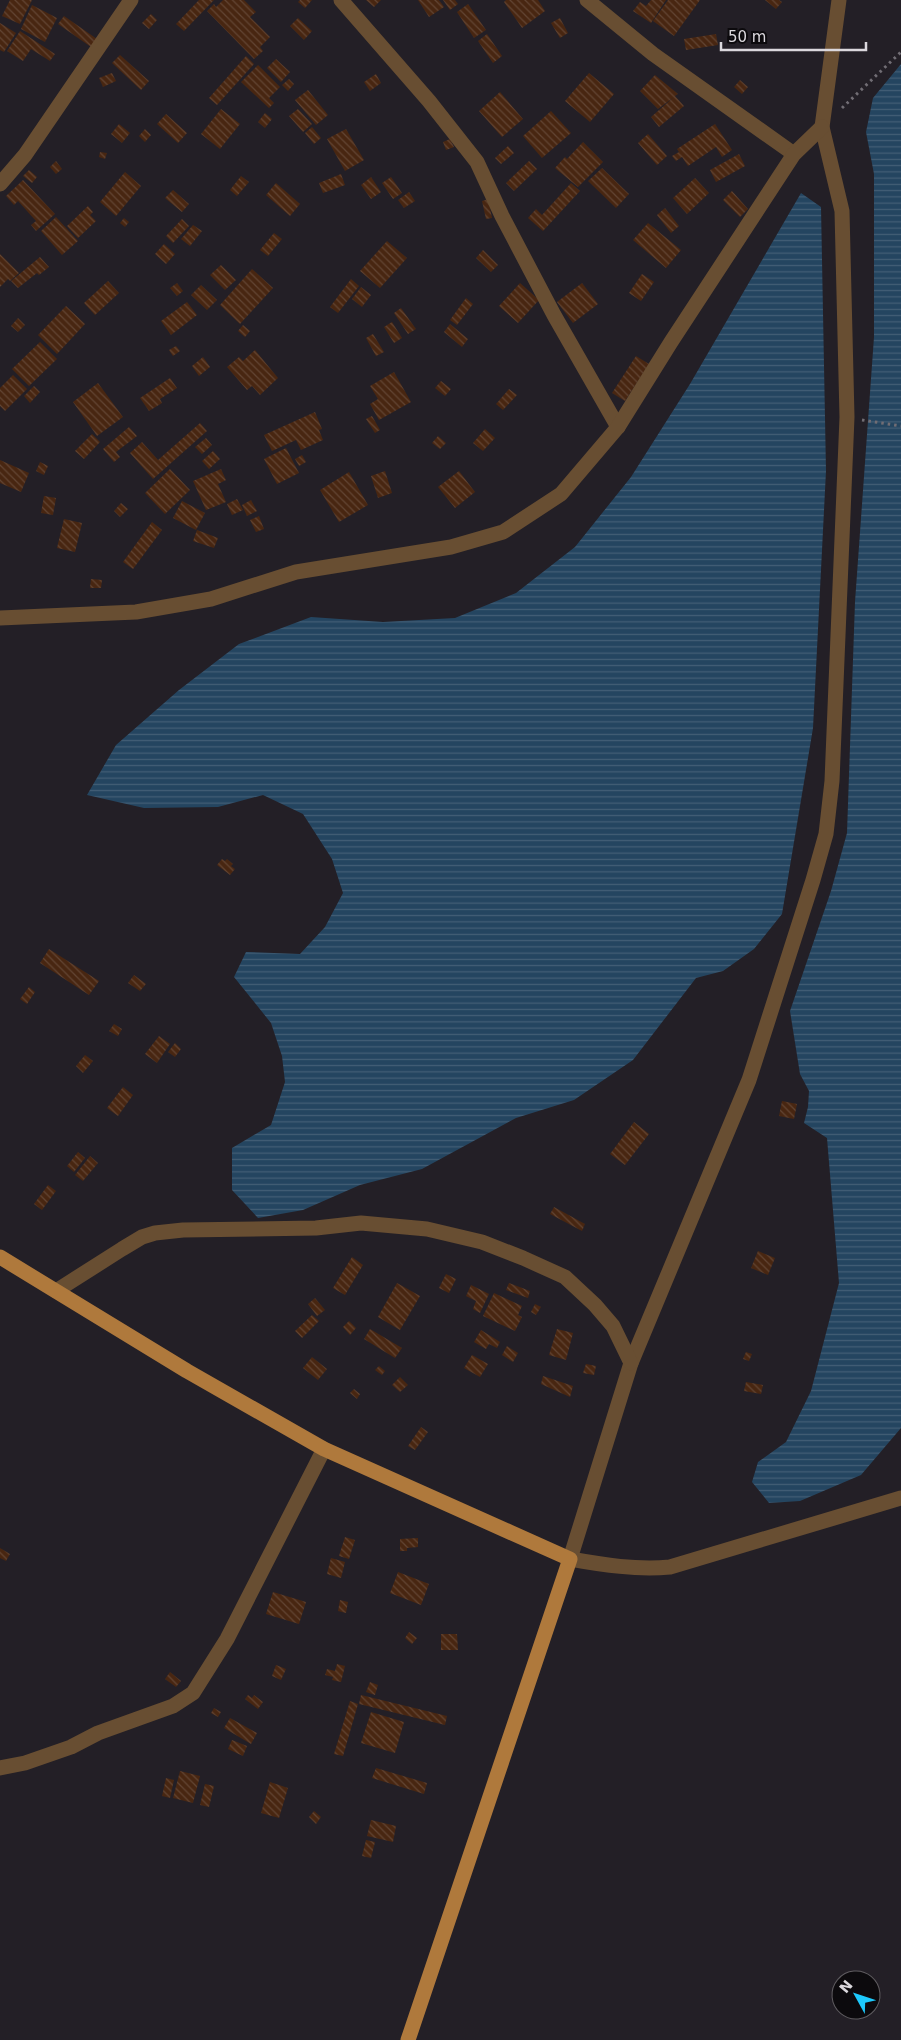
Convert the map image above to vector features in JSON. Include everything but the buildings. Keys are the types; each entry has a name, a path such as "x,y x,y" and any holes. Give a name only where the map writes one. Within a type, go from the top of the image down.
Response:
{"main road":[{"path":"0,1256 187,1371 324,1449 570,1559 408,2040"}],"street":[{"path":"0,184 25,155 131,0"},
{"path":"341,0 429,102 477,162 502,216 554,315 618,427"},
{"path":"587,0 653,54 794,154"},
{"path":"839,0 822,127 842,211 847,417 832,781 826,834 749,1080 631,1363 570,1559 629,1568 670,1567 901,1498"},
{"path":"0,618 136,612 211,599 296,572 451,547 503,532 561,494 618,427 676,334 794,154 822,127"},
{"path":"56,1291 122,1249 142,1238 155,1234 183,1230 316,1228 361,1223 427,1229 482,1242 565,1277 595,1305 613,1326 631,1363"},
{"path":"0,1768 26,1763 71,1747 98,1733 173,1706 192,1693 227,1640 324,1449"}],"path":[{"path":"822,127 901,52"},
{"path":"847,417 901,426"}],"water":[{"path":"901,64 901,1428 861,1475 800,1501 769,1503 752,1482 758,1462 786,1442 811,1391 839,1283 827,1138 804,1123 809,1091 800,1074 790,1011 831,891 847,833 855,602 874,337 874,174 866,132 873,98"},
{"path":"801,193 821,207 826,471 813,728 782,914 754,949 723,971 696,978 633,1060 574,1100 516,1118 422,1169 360,1185 303,1210 258,1218 232,1190 232,1148 271,1125 285,1082 282,1056 271,1023 234,977 246,952 300,954 325,927 343,893 332,859 303,814 263,795 218,807 144,808 87,795 116,745 179,690 239,644 311,617 383,622 455,618 516,593 575,547 631,477 690,384"}]}
